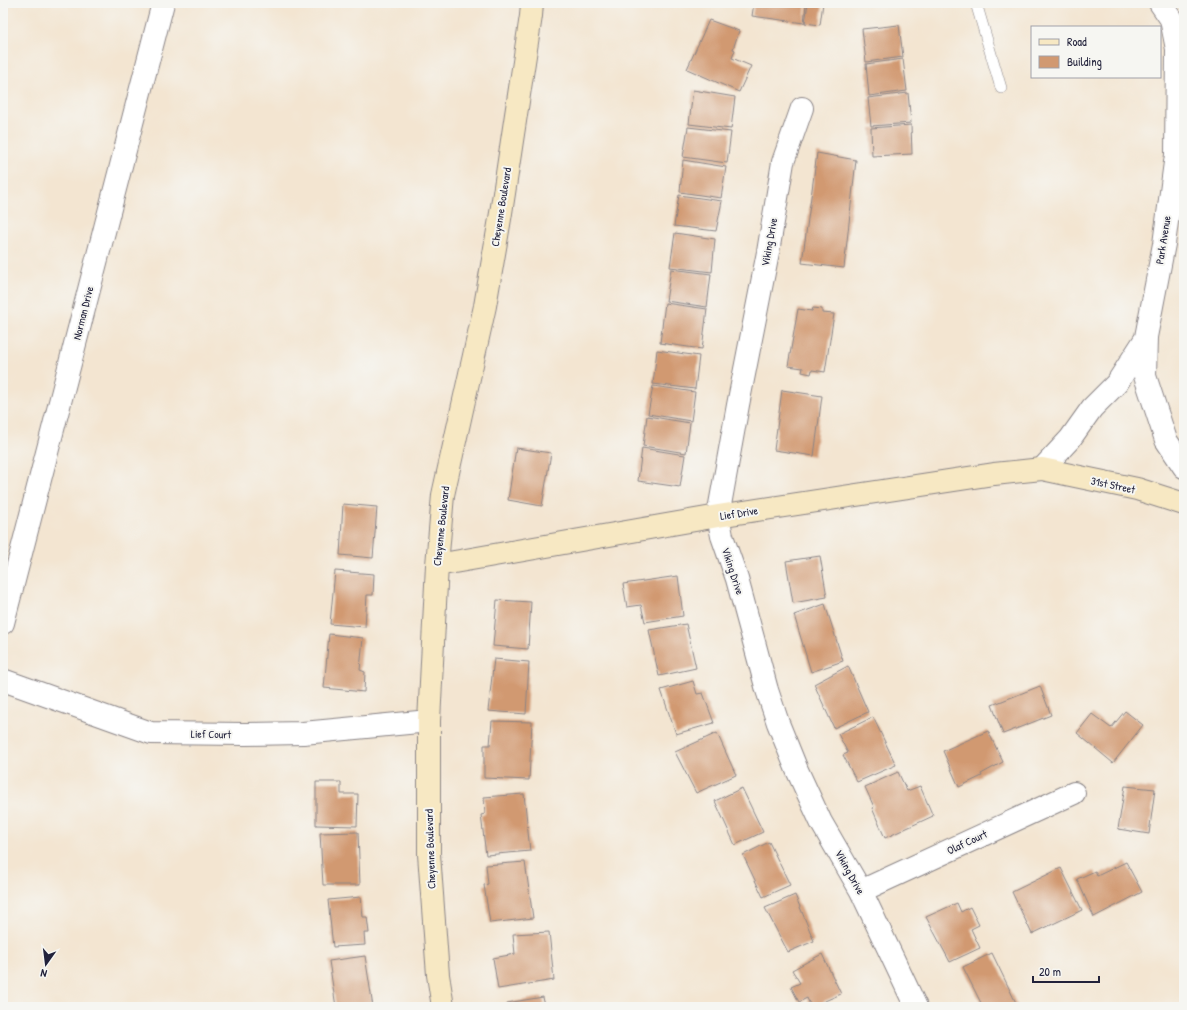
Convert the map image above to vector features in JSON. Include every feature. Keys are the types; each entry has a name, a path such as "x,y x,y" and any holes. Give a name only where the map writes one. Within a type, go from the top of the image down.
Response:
{"street":[{"name":"Norman Drive","path":"3,623 163,3"},
{"name":"Cheyenne Boulevard","path":"443,1007 438,975 428,854 429,721 437,564 443,495 486,298 501,213 532,3"},
{"name":"Park Avenue","path":"1160,3 1171,19 1177,49 1176,155 1164,244 1146,337 1145,376 1166,440 1184,467"},
{"name":"Viking Drive","path":"802,108 783,162 768,252 718,516 722,536 737,579 767,690 796,770 821,822 861,891 916,1007"},
{"name":"Park Avenue","path":"1042,470 1070,439 1092,408 1117,383 1146,337"},
{"name":"Lief Drive","path":"437,564 718,516 994,474 1042,470"},
{"name":"31st Street","path":"1042,470 1137,490 1184,504"},
{"name":"Lief Court","path":"3,680 151,733 245,734 303,732 429,721"},
{"name":"Olaf Court","path":"861,891 1074,793"}],"lane":[{"path":"976,3 1001,88"}],"building":[{"path":"754,3 806,4 804,23 752,16"},
{"path":"808,3 823,3 820,25 805,23"},
{"path":"709,20 739,31 733,49 735,50 732,58 751,66 739,92 687,69"},
{"path":"899,25 903,57 866,62 862,29"},
{"path":"903,59 907,91 869,96 866,64"},
{"path":"693,90 735,97 731,129 689,124"},
{"path":"908,93 911,123 871,126 868,98"},
{"path":"911,125 912,154 872,156 871,128"},
{"path":"688,127 731,132 727,163 683,157"},
{"path":"817,153 856,160 844,268 802,263"},
{"path":"683,160 726,167 721,198 680,192"},
{"path":"679,195 722,201 716,231 674,226"},
{"path":"675,233 715,239 712,272 670,267"},
{"path":"671,269 711,274 707,307 666,301"},
{"path":"665,303 707,309 702,349 660,343"},
{"path":"813,308 822,309 822,313 834,314 825,372 812,370 811,374 802,372 803,368 788,366 798,309 812,311"},
{"path":"657,350 699,356 695,389 653,384"},
{"path":"653,386 695,392 691,421 648,414"},
{"path":"782,390 822,396 814,456 774,450"},
{"path":"647,416 690,423 686,453 643,446"},
{"path":"516,448 551,453 542,506 508,500"},
{"path":"642,448 685,455 680,487 638,481"},
{"path":"343,504 377,507 373,558 340,555"},
{"path":"820,556 827,597 793,603 786,561"},
{"path":"335,571 374,574 373,595 367,595 365,627 330,624"},
{"path":"678,576 683,616 645,622 641,605 627,607 623,584"},
{"path":"497,600 531,602 528,649 493,646"},
{"path":"825,604 843,661 811,672 794,615"},
{"path":"686,624 696,668 659,676 649,630"},
{"path":"329,634 363,638 360,670 365,672 364,692 324,688"},
{"path":"494,659 529,662 526,714 488,711"},
{"path":"848,666 868,712 834,728 814,684"},
{"path":"693,681 697,694 703,693 714,723 676,734 661,690"},
{"path":"1040,686 1051,715 1003,734 992,705"},
{"path":"1125,711 1143,725 1113,763 1077,733 1092,714 1111,728"},
{"path":"873,717 896,765 857,782 843,755 848,753 838,734"},
{"path":"492,721 532,722 529,780 484,778 484,745 490,745"},
{"path":"988,731 1003,762 981,774 982,776 959,787 943,751"},
{"path":"717,733 736,775 696,793 675,752"},
{"path":"898,772 907,791 920,786 933,816 885,838 865,787"},
{"path":"316,782 341,782 341,794 358,794 357,826 316,825"},
{"path":"1125,786 1155,789 1149,834 1118,829"},
{"path":"742,788 763,832 735,845 715,801"},
{"path":"524,794 530,851 486,855 481,815 485,814 484,797"},
{"path":"358,832 360,885 323,885 320,833"},
{"path":"769,842 790,885 763,897 743,855"},
{"path":"525,862 533,918 490,923 484,885 488,884 486,865"},
{"path":"1126,862 1142,892 1094,917 1077,879 1095,871 1097,876"},
{"path":"1061,868 1082,910 1032,934 1012,892"},
{"path":"795,895 814,941 788,952 765,908"},
{"path":"361,897 363,917 367,917 369,933 364,933 365,945 333,947 328,900"},
{"path":"957,903 961,912 970,907 979,925 971,929 980,948 950,962 926,917"},
{"path":"549,932 554,980 498,989 493,958 515,954 513,934"},
{"path":"992,953 1018,1007 983,1007 963,967"},
{"path":"822,954 841,994 811,1007 807,998 799,1002 791,987 800,983 792,970"},
{"path":"365,956 373,1007 336,1007 329,961"},
{"path":"543,997 545,1007 507,1007 507,1003"}]}
